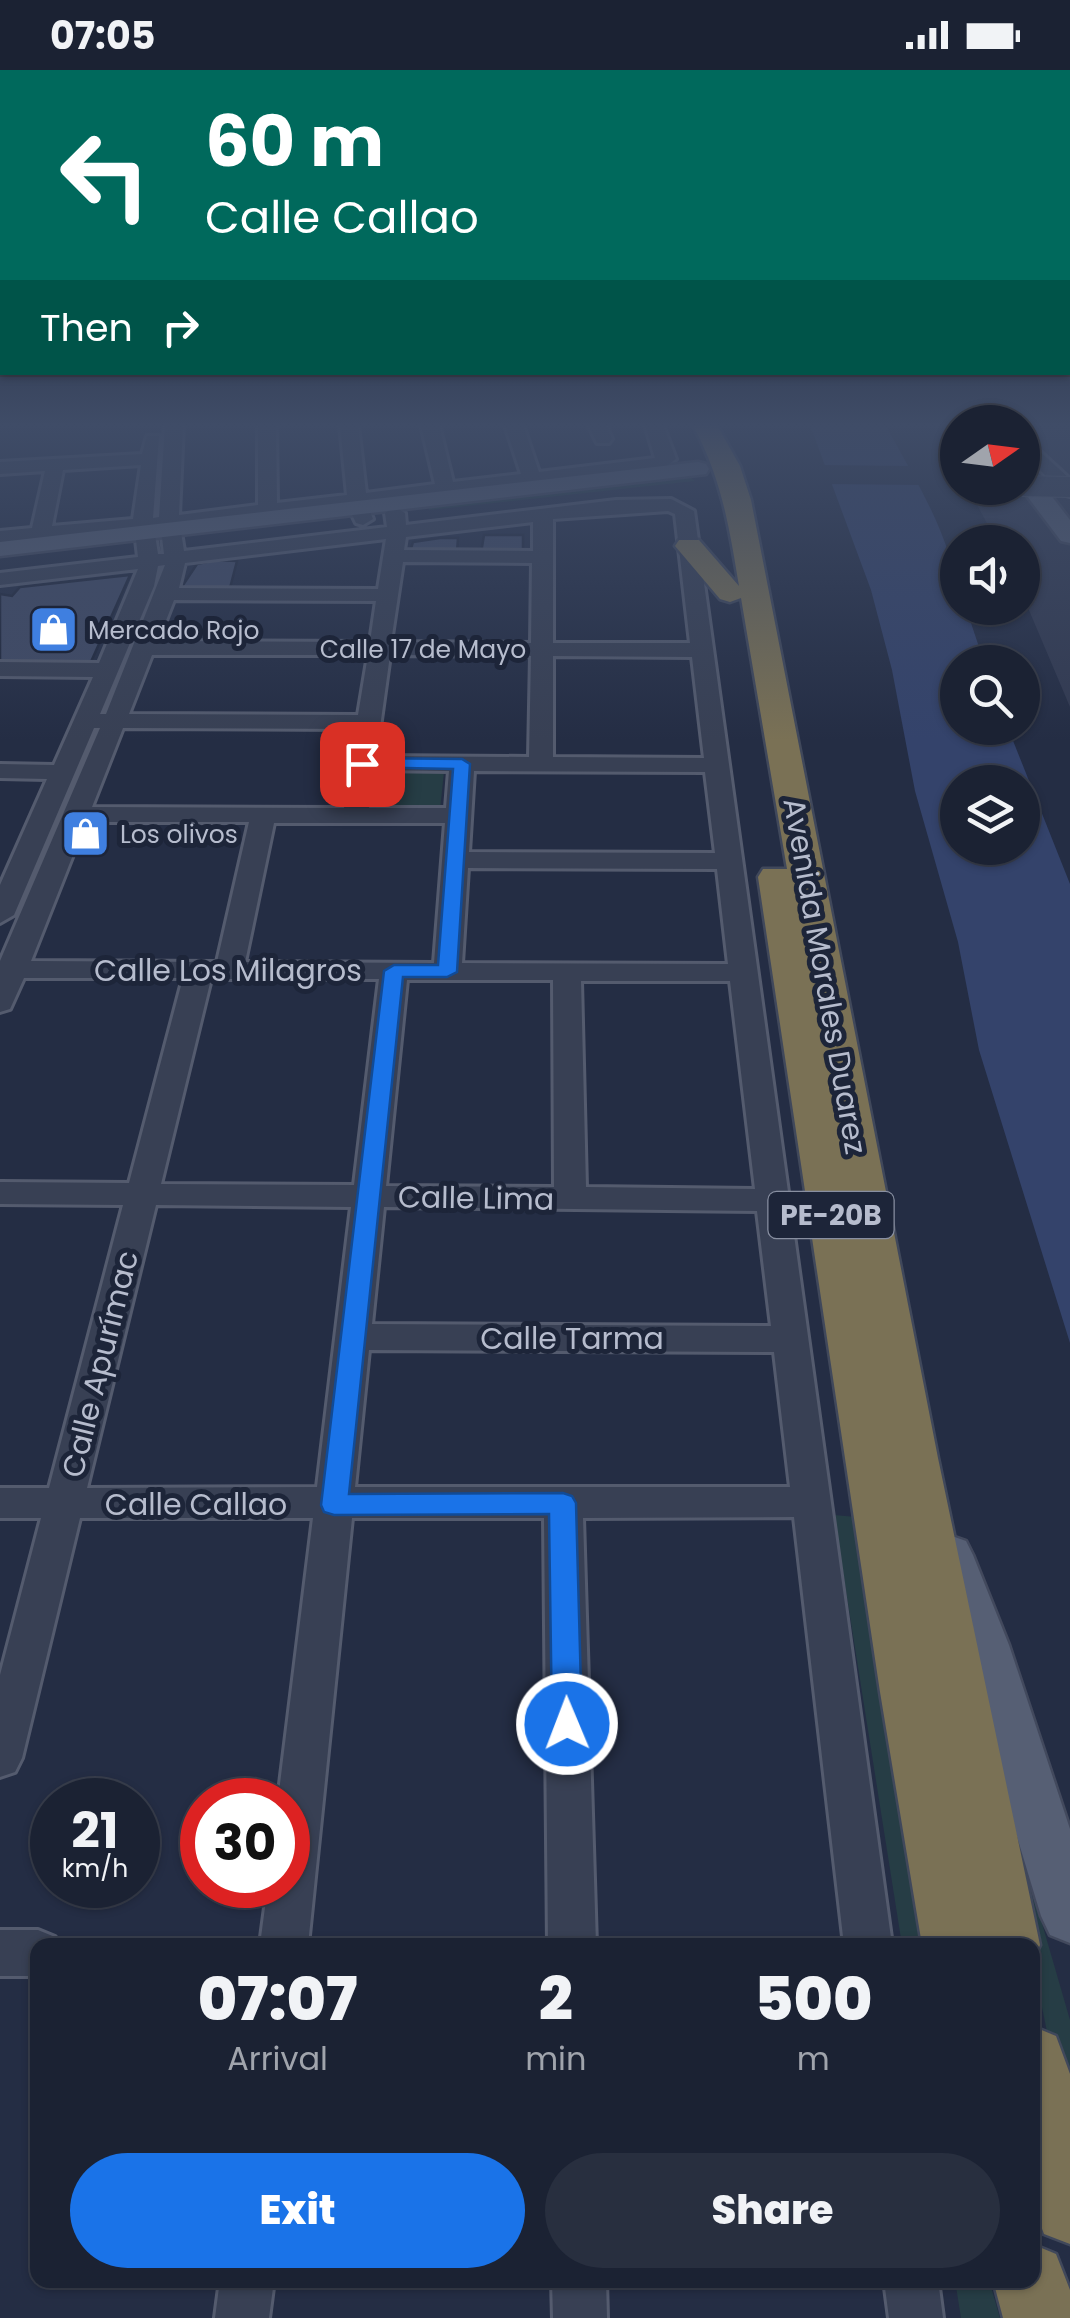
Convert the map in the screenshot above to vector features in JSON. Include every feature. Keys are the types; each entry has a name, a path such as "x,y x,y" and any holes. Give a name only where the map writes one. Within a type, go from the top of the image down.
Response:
{"highway":[{"name":"Avenida Morales Duarez","path":"720,530 908,1692 954,1938"},
{"name":"Avenida Morales Duarez","path":"743,530 912,1458 1005,1938"},
{"path":"689,546 730,593"},
{"path":"1040,2091 1070,2208"},
{"path":"1032,2288 1040,2318"}],"main road":[{"path":"6,557 232,530"},
{"path":"912,1458 984,1645 1070,1916"}],"street":[{"path":"0,915 144,586 147,530"},
{"path":"0,1003 6,969 76,814 164,594 172,530"},
{"path":"173,539 201,530"},
{"path":"173,539 269,530"},
{"path":"354,815 394,556 395,530"},
{"path":"540,764 542,530"},
{"path":"687,530 867,1938"},
{"path":"6,557 41,532 146,542"},
{"path":"394,556 542,558"},
{"path":"164,594 388,595"},
{"name":"Calle 17 de Mayo","path":"142,648 703,650"},
{"path":"0,668 107,670"},
{"path":"83,721 368,722"},
{"path":"362,764 718,765"},
{"path":"447,972 462,764"},
{"path":"0,771 62,772"},
{"path":"76,814 458,816"},
{"name":"Calle Apurímac","path":"0,1758 143,1194 264,814"},
{"path":"455,860 730,862"},
{"name":"Calle Los Milagros","path":"6,969 744,973"},
{"path":"285,1938 394,971"},
{"path":"567,972 570,1198"},
{"name":"Calle Lima","path":"0,1192 773,1200"},
{"name":"Calle Tarma","path":"353,1337 791,1339"},
{"name":"Calle Callao","path":"0,1502 812,1502"},
{"path":"563,1503 572,1938"},
{"path":"0,1953 30,1953"},
{"path":"242,2318 245,2288"},
{"path":"579,2288 580,2318"},
{"path":"912,2288 916,2318"}],"shaded area":[{"path":"1040,530 1070,530 1070,707 1035,625 1040,625"},
{"path":"377,771 444,772 440,810 371,809"},
{"path":"834,1515 856,1517 928,1938 901,1938"},
{"path":"969,1671 1070,2020 1070,2143 1040,1998 1040,1938 1030,1938"},
{"path":"956,2288 991,2288 1000,2318 961,2318"}],"water":[{"path":"849,530 940,530 940,625 972,625 978,645 940,645 940,745 1015,745 1023,765 940,765 940,865 1040,865 1040,809 1070,884 1070,1343 979,1050 958,942 915,791 892,670 871,590"}],"building":[{"path":"484,535 523,535 523,553 481,553"},
{"path":"458,538 457,552 410,552 413,542"},
{"path":"237,561 230,588 181,588 197,564"},
{"name":"Mercado Rojo","path":"130,575 90,664 0,664 0,594 12,596 20,587"}],"place":[{"name":"Mercado Rojo","path":"53,630"},
{"name":"Los olivos","path":"85,834"}],"route":[{"path":"362,764 462,764 447,972 394,971 334,1505 563,1503 567,1724"}]}
